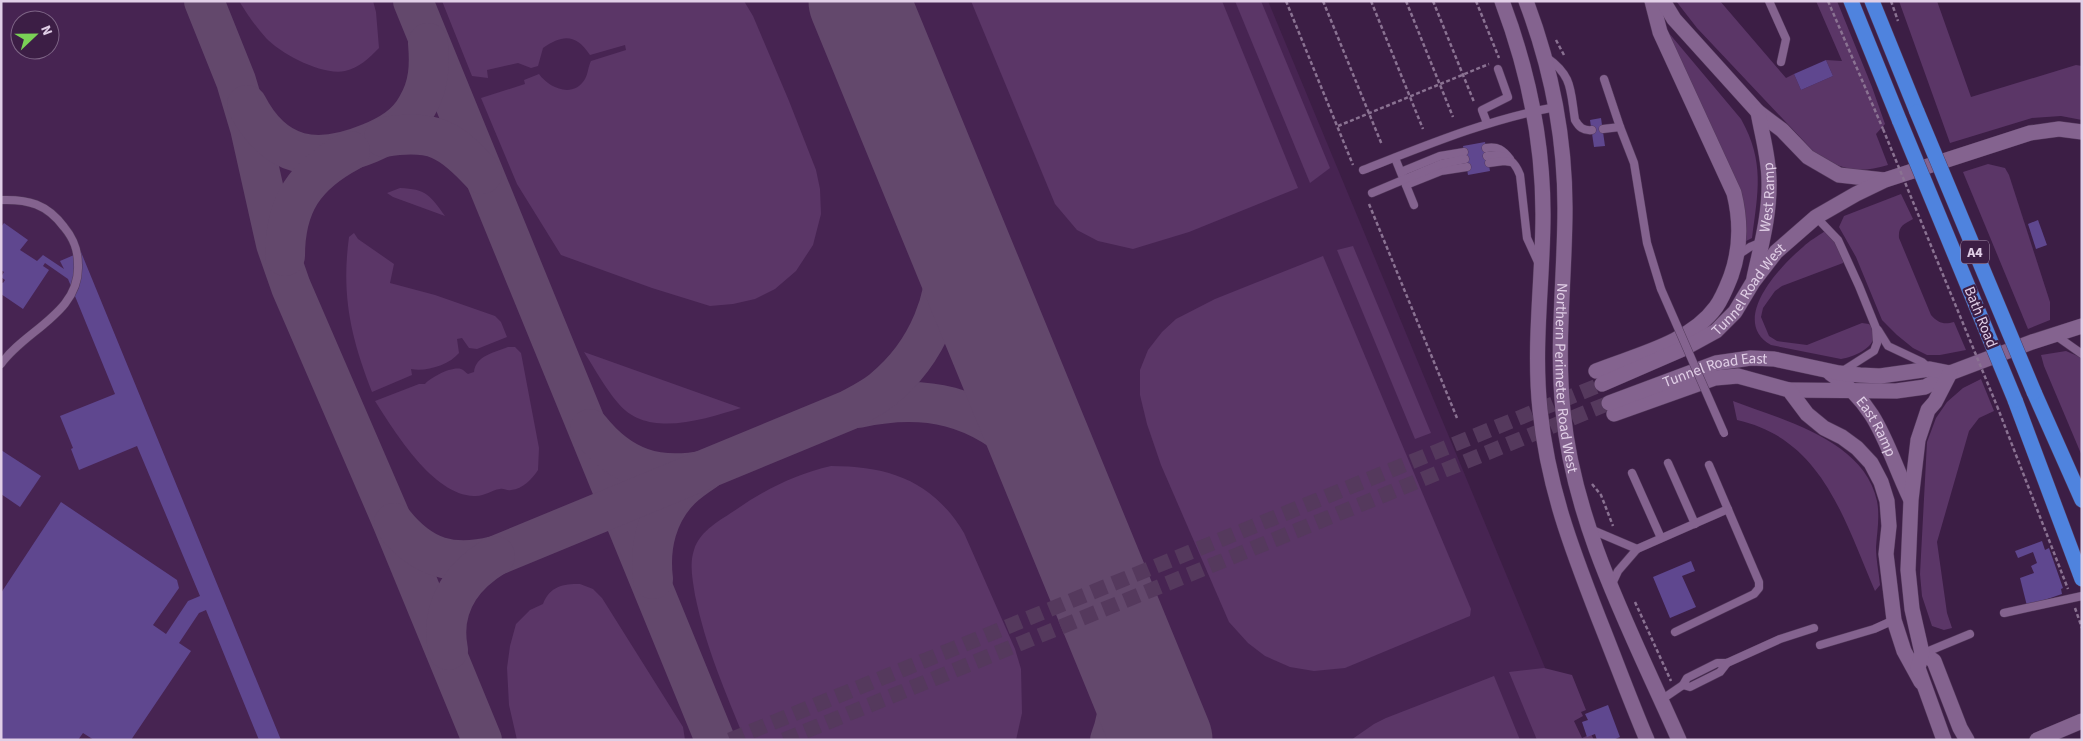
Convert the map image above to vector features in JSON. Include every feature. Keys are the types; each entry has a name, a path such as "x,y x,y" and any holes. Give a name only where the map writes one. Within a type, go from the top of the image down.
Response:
{"highway":[{"name":"Bath Road","path":"1852,1 2015,400 2082,579"},
{"name":"Bath Road","path":"1872,1 2034,392 2082,500"}],"street":[{"name":"Northern Perimeter Road West","path":"1502,1 1517,43 1534,111 1542,189 1537,333 1539,390 1545,449 1553,487 1572,551 1647,740"},
{"name":"Northern Perimeter Road West","path":"1526,1 1544,56 1556,107 1565,182 1565,230 1560,335 1562,412 1574,474 1588,528 1611,586 1679,740"},
{"path":"1652,1 1654,15 1664,41 1734,193 1739,217 1739,243 1736,256"},
{"path":"1663,1 1674,18 1758,112 1782,130 1808,158 1829,171 1846,177 1885,180 2030,133 2059,129 2082,132"},
{"name":"West Ramp","path":"1753,282 1766,227 1769,182 1768,165 1758,112"},
{"name":"Tunnel Road West","path":"1736,256 1725,292 1716,306 1694,328 1599,377 1706,339 1735,312 1753,282 1776,252 1816,217 1833,206 1885,180"},
{"path":"1789,390 1879,392 1925,387 1950,373 2082,326"},
{"name":"Tunnel Road East","path":"1789,390 1750,378 1727,376 1714,378 1611,408 1694,370 1729,360 1751,358 1774,359 1832,371 1880,376 1930,369 1950,373"},
{"name":"East Ramp","path":"1832,371 1853,391 1879,424 1911,500"},
{"path":"1944,740 1918,668 1922,653 1912,609 1908,570 1911,500 1918,440 1922,423 1950,373"},
{"path":"1789,390 1807,414 1824,428 1842,437 1857,448 1871,463 1881,482 1887,501 1889,526 1886,554 1894,620 1904,651 1924,688"},
{"path":"1922,653 1934,661 1960,728 1967,740"},
{"path":"2037,740 2082,721"}],"lane":[{"path":"1769,1 1786,39 1781,62"},
{"path":"1544,56 1559,67 1567,77 1575,120 1583,129 1592,130"},
{"path":"1487,123 1479,109 1508,97 1498,69"},
{"path":"1604,79 1634,163 1647,243 1661,289 1724,433"},
{"path":"1360,172 1487,123 1556,107"},
{"path":"1603,129 1620,127"},
{"path":"1511,160 1504,161 1487,156 1494,146 1504,151 1511,160 1520,175 1527,238 1540,266"},
{"path":"1372,193 1404,179 1440,156 1465,159 1442,171 1404,179"},
{"path":"1395,158 1414,205"},
{"path":"1,200 22,199 45,208 61,222 74,239 78,257 79,277 67,302 46,323 6,356 1,364"},
{"path":"1816,217 1838,240 1864,295 1876,328 1888,346 1922,362 1930,369"},
{"path":"1736,256 1762,242"},
{"path":"1832,371 1874,351 1877,343 1876,328"},
{"path":"2054,335 2082,354"},
{"path":"1668,463 1695,524"},
{"path":"1675,632 1754,594 1760,588 1709,465"},
{"path":"1632,473 1661,538"},
{"path":"1611,586 1618,572 1637,549 1728,509"},
{"path":"1588,528 1637,549"},
{"path":"2004,613 2082,596"},
{"path":"1820,645 1894,620"},
{"path":"1661,700 1683,685 1690,687 1720,672 1727,663 1780,639 1814,628"},
{"path":"1922,653 1970,634"}],"path":[{"path":"1286,1 1360,172"},
{"path":"1323,1 1382,145"},
{"path":"1371,1 1423,129"},
{"path":"1406,1 1453,116"},
{"path":"1433,1 1479,109"},
{"path":"1338,126 1500,59 1476,1"},
{"path":"1828,1 1998,406 2082,628"},
{"path":"1555,39 1567,59"},
{"path":"1368,201 1457,418"},
{"path":"1591,483 1601,495 1610,522 1617,531"},
{"path":"1633,598 1671,681"}],"shaded area":[{"path":"1,1 1268,1 1575,740 1,740"},
{"path":"239,1 373,1 376,12 379,48 350,70 336,72 314,67 282,51 266,38 248,16"},
{"path":"442,1 744,1 753,16 789,101 816,170 820,189 821,214 813,245 796,271 775,289 755,299 733,304 710,306 652,288 561,255 517,184 481,98 525,84 524,80 539,74 555,87 568,90 574,89 585,79 591,61 626,50 625,45 590,55 580,43 574,40 569,38 557,40 543,48 538,66 531,68 518,63 487,70 488,78 472,76"},
{"path":"971,1 1222,1 1298,188 1189,232 1133,249 1098,241 1077,230 1055,204"},
{"path":"1235,1 1261,1 1330,168 1310,183"},
{"path":"1676,1 1720,1 1786,78 1794,74 1801,90 1833,76 1826,60 1842,61 1816,1 1837,1 1885,124 1876,134 1888,165 1859,170 1850,169 1824,159 1815,153 1697,28"},
{"path":"1899,1 1937,1 1971,97 2076,65 2082,66 2082,120 2061,116 2032,118 1950,143"},
{"path":"1668,32 1741,119 1749,135 1757,163 1758,177 1752,238 1744,242"},
{"path":"1988,164 2005,168 2009,175 2050,302 2050,320 2028,329 1963,172"},
{"path":"400,188 416,190 427,194 445,216 393,197 387,193"},
{"path":"1901,194 1913,219 1901,228 1899,238 1931,315 1941,323 1954,322 1966,350 1940,355 1927,355 1913,348 1897,335 1882,320 1856,257 1839,227 1844,216"},
{"path":"1825,231 1840,249 1843,263 1782,286 1775,291 1763,308 1761,317 1769,336 1777,341 1807,345 1862,323 1869,324 1874,337 1872,342 1861,352 1841,359 1771,345 1759,335 1755,322 1756,309 1762,294 1771,280 1793,256"},
{"path":"354,233 358,239 394,264 390,283 435,295 495,316 501,322 507,337 477,349 469,348 462,338 457,339 459,353 449,361 430,368 411,369 412,375 372,392 353,335 347,298 346,279 349,237"},
{"path":"1353,246 1431,433 1415,439 1337,250"},
{"path":"1323,256 1471,609 1470,616 1345,668 1314,671 1290,667 1265,656 1248,643 1229,622 1161,465 1147,424 1140,395 1140,370 1148,350 1162,332 1176,319 1215,299"},
{"path":"508,347 515,347 521,353 539,448 538,470 527,483 519,488 510,490 500,489 478,496 459,493 444,485 430,474 417,460 393,429 375,401 419,384 425,384 437,375 452,369 462,369 468,374 474,372 475,366 482,358"},
{"path":"2066,351 2082,358 2082,456 2041,355"},
{"path":"584,352 741,408 693,421 660,423 644,421 630,414 618,403 604,385"},
{"path":"1981,379 1994,411 1979,418 1969,431 1937,542 1947,613 1952,628 1944,630 1932,626 1922,596 1920,574 1927,442 1936,418 1947,402 1963,388"},
{"path":"1733,401 1819,435 1856,462 1869,480 1878,507 1876,552 1880,585 1875,591 1852,537 1827,486 1810,464 1790,445 1766,430 1737,420"},
{"path":"831,466 872,469 908,480 924,489 952,515 964,533 1015,649 1021,669 1022,713 1016,740 745,740 717,669 699,614 692,573 694,550 706,531 748,502 794,478"},
{"path":"580,584 593,589 602,598 683,727 685,740 517,740 509,705 507,668 516,624 530,610 543,604 549,593 553,590 558,587"},
{"path":"1544,668 1572,675 1586,710 1581,712 1583,716 1574,721 1582,738 1591,734 1594,740 1537,740 1509,672"},
{"path":"1494,676 1520,740 1351,740 1386,718"}],"building":[{"path":"1826,60 1833,76 1801,90 1794,74"},
{"path":"1601,118 1605,146 1594,147 1590,120"},
{"path":"1485,142 1490,171 1468,175 1463,146"},
{"path":"2038,220 2047,245 2036,249 2028,224"},
{"path":"4,223 28,240 20,250 37,261 43,255 64,269 60,261 81,252 281,740 259,740 206,610 199,613 179,643 191,651 131,740 94,740 83,733 78,740 1,740 1,593 61,502 177,580 179,588 153,625 166,634 188,601 200,596 137,446 79,470 71,449 73,448 60,416 115,394 68,279 45,263 43,266 49,270 23,309 1,294 1,282 3,283 5,280 1,277 4,272 1,270 1,227"},
{"path":"1,450 41,476 20,507 1,494"},
{"path":"2042,541 2045,550 2049,548 2063,588 2061,589 2062,594 2027,606 2020,578 2034,573 2031,566 2037,563 2033,552 2018,558 2015,551"},
{"path":"1691,561 1695,571 1682,576 1696,607 1670,618 1653,577"},
{"path":"1608,705 1620,737 1613,740 1597,740 1595,734 1587,737 1582,722 1588,720 1585,714"}],"taxiway":[{"path":"204,1 236,81 250,128 276,244 291,287 392,521 482,740"},
{"path":"413,1 715,740"},
{"path":"854,1 872,32"},
{"path":"247,105 258,123 284,147 315,155 351,150 391,133 413,113 426,83 429,68 428,43"},
{"path":"384,137 415,134 439,139 460,152 482,174"},
{"path":"285,256 289,221 301,193 321,170 350,151"},
{"path":"394,523 416,544 427,552 439,557 465,560 495,556 849,410 870,398 882,390 912,359 924,341 940,302 945,281 947,259 946,237 936,189"},
{"path":"858,408 906,402 929,403 971,414 991,424 1030,455 1063,497"},
{"path":"590,429 614,453 627,462 641,468 656,472 672,473 706,470 681,489 673,498 661,519 656,531 652,554 653,579"},
{"path":"448,650 447,621 455,596 471,574 495,556"},
{"path":"1110,740 1117,713 1120,685 1117,629"}],"runway":[{"path":"859,1 1162,740"}],"tunnel":[{"path":"730,740 1602,384"},
{"path":"784,740 1609,403"}]}
